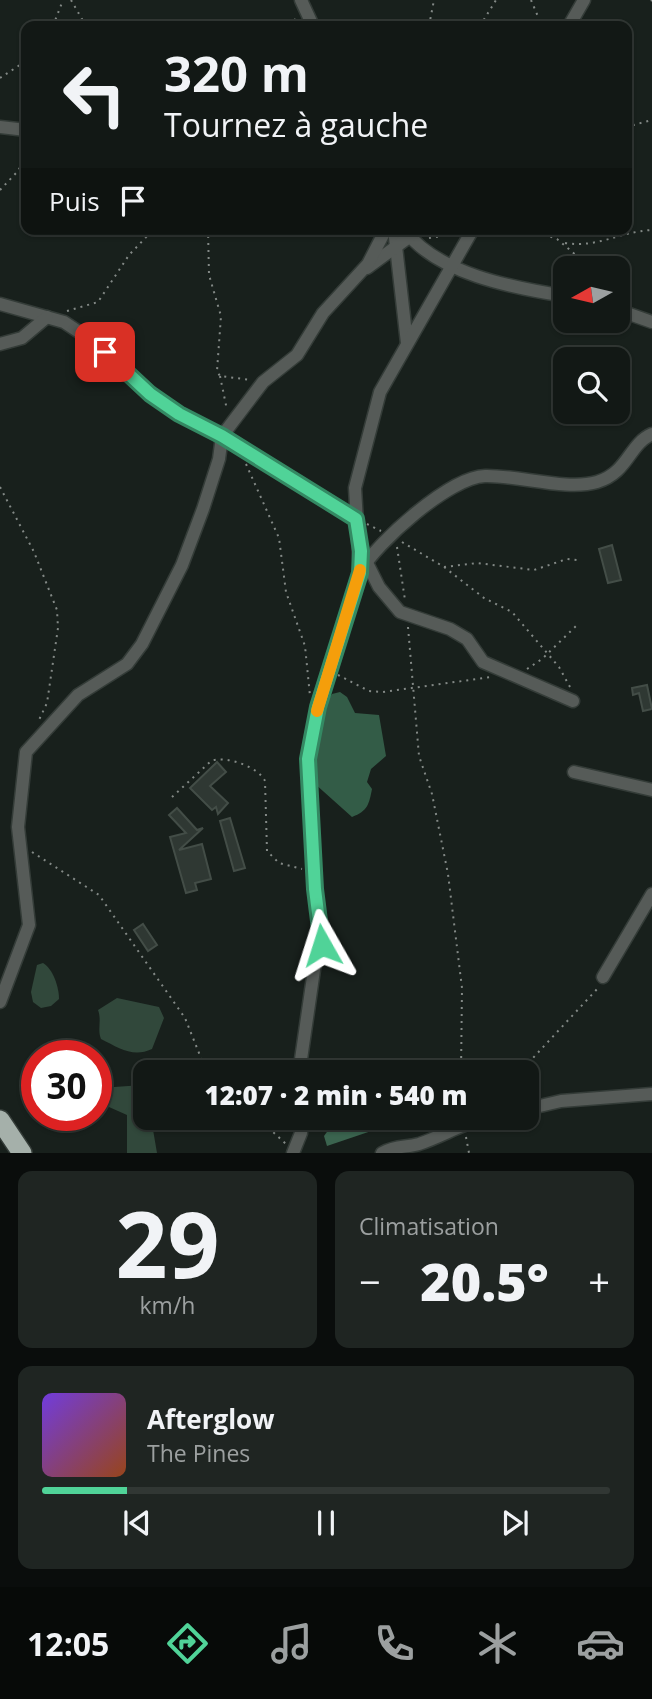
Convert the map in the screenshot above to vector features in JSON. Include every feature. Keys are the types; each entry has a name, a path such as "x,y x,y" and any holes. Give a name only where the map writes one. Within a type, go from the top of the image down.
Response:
{"highway":[{"path":"0,1120 22,1153"},
{"path":"0,1141 8,1153"}],"street":[{"path":"301,0 311,21"},
{"path":"572,21 583,0"},
{"path":"0,127 21,129"},
{"path":"0,1002 29,925 19,848 22,768 26,752 33,741 78,695 127,664 142,644 182,565 204,509 226,431 263,382 297,355 323,313 368,264 383,235"},
{"path":"395,235 406,313 407,343"},
{"path":"355,276 396,250 412,235 454,265 504,286 553,294"},
{"path":"470,235 407,343 375,407 355,488 356,519 363,562 379,587 407,617 450,629 467,639 483,662 573,701"},
{"path":"0,304 64,322 88,338 150,394 226,431 236,445 356,519"},
{"path":"630,314 652,322"},
{"path":"0,344 22,338 47,317"},
{"path":"301,1060 315,963 322,945 314,868 308,759 329,670 363,562 447,491 466,480 488,475 571,484 600,482 618,472 642,438 652,434"},
{"path":"573,772 652,790"},
{"path":"605,979 652,894"},
{"path":"539,1106 561,1101 652,1094"},
{"path":"293,1153 301,1130"},
{"path":"382,1153 396,1146 417,1144 450,1130"}],"path":[{"path":"55,21 64,0"},
{"path":"71,0 83,21"},
{"path":"430,21 434,0"},
{"path":"483,21 495,0"},
{"path":"531,0 539,21"},
{"path":"0,78 21,64"},
{"path":"632,125 652,120"},
{"path":"0,190 21,167"},
{"path":"632,233 652,230"},
{"path":"47,317 97,302 130,255 149,235"},
{"path":"207,235 209,275 221,316 217,363 226,431"},
{"path":"412,235 447,235"},
{"path":"544,235 562,243 577,256"},
{"path":"562,243 593,245 618,235"},
{"path":"220,376 263,382"},
{"path":"236,445 257,484 279,538 286,592 305,646 311,700"},
{"path":"0,487 34,552 58,618 47,703 33,741"},
{"path":"356,519 444,567 484,598 512,612 547,653 570,687"},
{"path":"392,537 400,561 407,617 419,756 432,793 448,874 463,1010 461,1060"},
{"path":"444,567 477,563 534,570 567,559 577,560"},
{"path":"329,670 369,691 414,691 513,675 532,667 576,626"},
{"path":"172,797 211,761 218,758 259,772 265,781 267,851 279,863 291,868 314,868"},
{"path":"19,848 59,868 99,895 185,1018 203,1060"},
{"path":"531,1060 605,979"},
{"path":"270,1130 293,1153"}],"shaded area":[{"path":"340,692 347,697 355,713 379,715 386,756 371,769 367,782 372,789 367,806 352,817 314,783 312,776 323,707 332,694"},
{"path":"43,963 55,979 59,999 51,1006 41,1008 33,1002 31,992 37,965"},
{"path":"117,998 159,1007 164,1018 152,1049 132,1052 112,1044 112,1040 101,1039 98,1010"},
{"path":"133,1086 133,1130 153,1130 157,1153 127,1153 127,1115 112,1108 112,1087"},
{"path":"328,1130 374,1130 327,1146 324,1136"}],"building":[{"path":"612,545 621,580 608,583 599,549"},
{"path":"647,685 652,709 643,711 639,693 633,695 632,688"},
{"path":"217,762 226,772 210,786 228,803 218,814 216,807 212,810 190,788"},
{"path":"177,808 197,830 203,828 179,850 202,844 211,879 195,883 197,890 186,893 170,837 186,833 169,815"},
{"path":"230,818 245,868 234,871 220,821"},
{"path":"143,924 157,945 148,951 134,930"}],"slow traffic":[{"path":"317,711 360,570"}],"route":[{"path":"105,352 150,394 179,414 222,436 356,519 361,551 360,573 318,707 308,759 315,889 322,945"}]}
